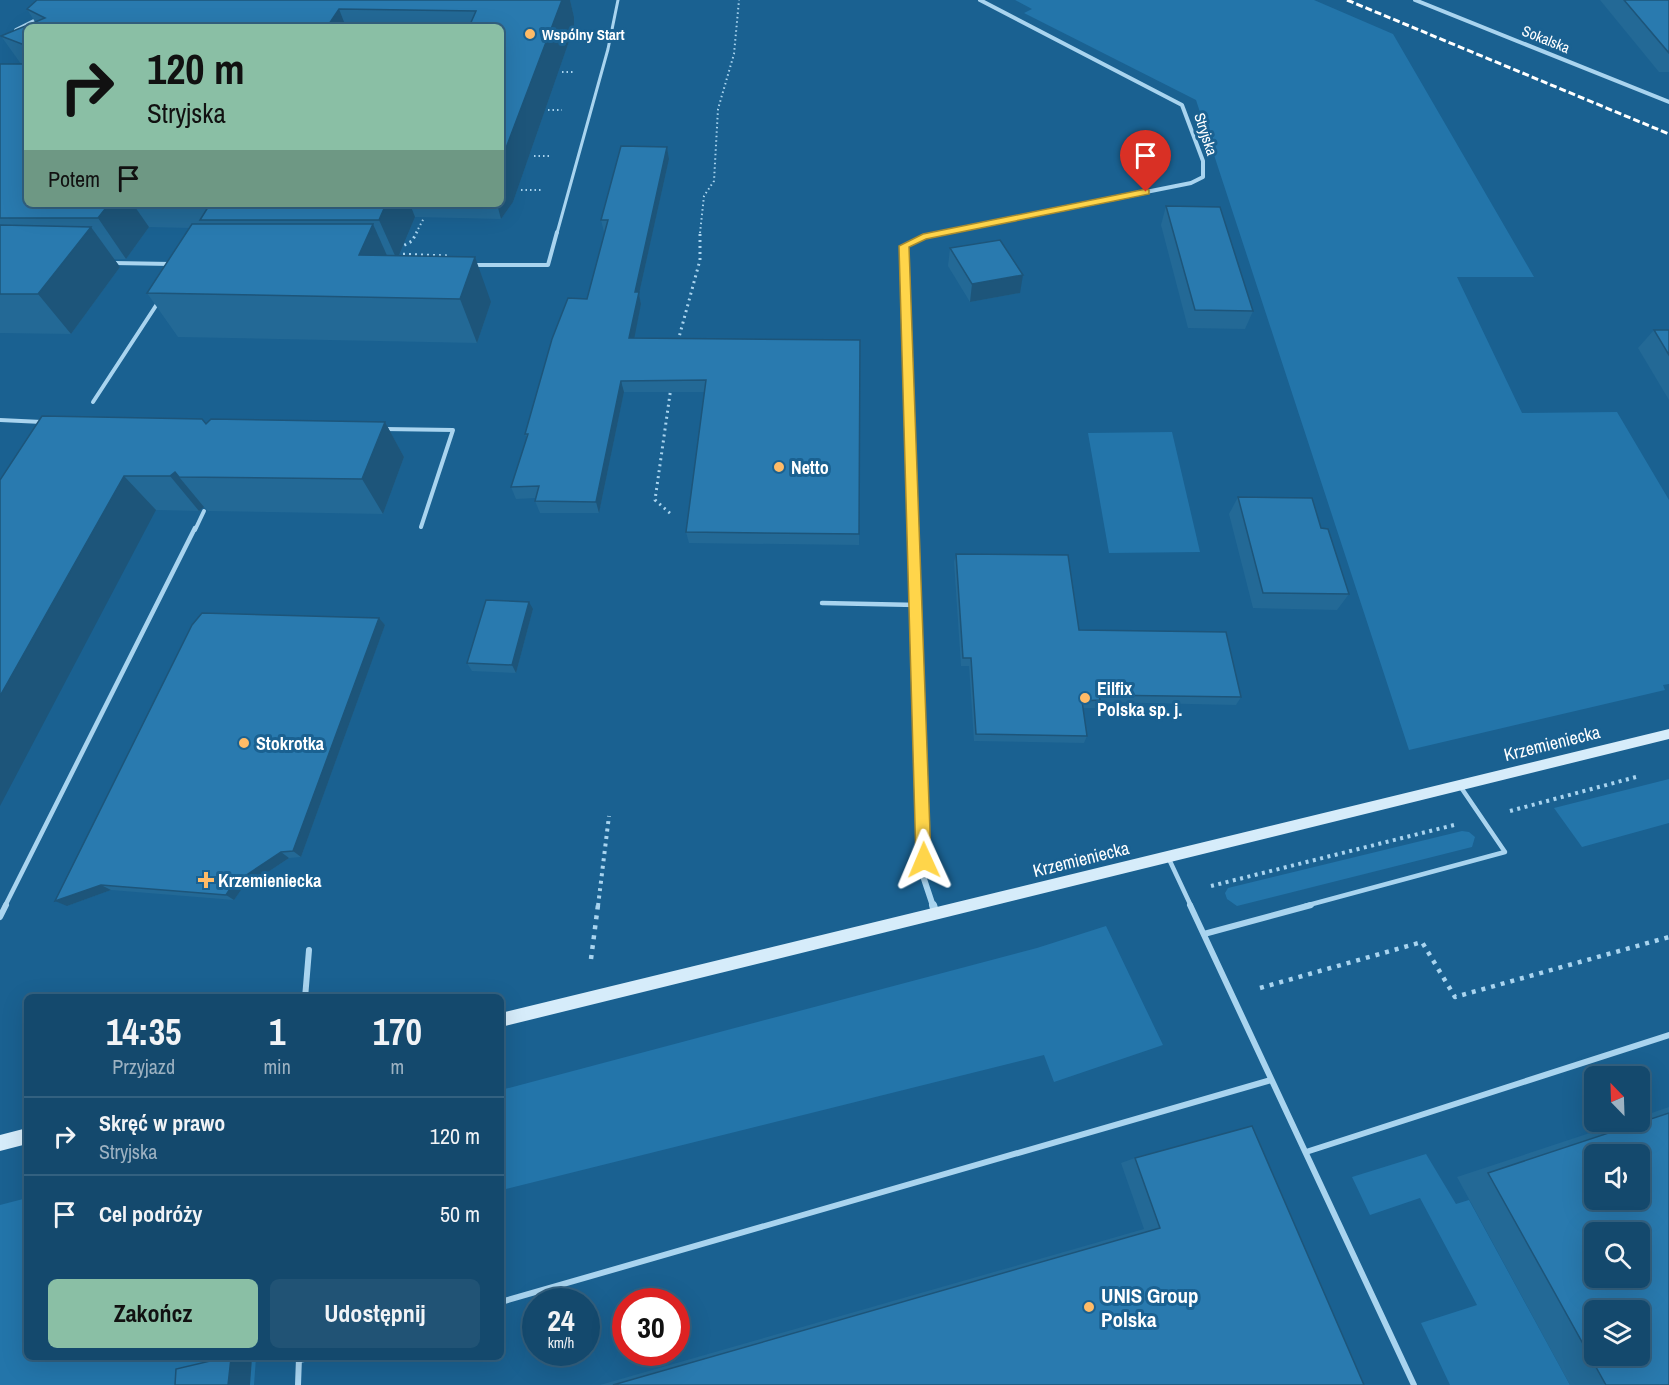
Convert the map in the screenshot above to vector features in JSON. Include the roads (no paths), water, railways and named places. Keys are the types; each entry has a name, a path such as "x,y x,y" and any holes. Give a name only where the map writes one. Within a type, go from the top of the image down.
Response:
{"street":[{"name":"Stryjska","path":"936,915 924,879 904,246 923,237 1191,183 1203,177 1203,161 1182,105 980,0"},
{"name":"Sokalska","path":"1415,0 1669,102"},
{"path":"29,24 46,16"},
{"path":"14,31 24,26"},
{"name":"Krzemieniecka","path":"504,1019 1669,734"},
{"path":"0,1143 24,1137"}],"lane":[{"path":"467,265 548,265 608,49 618,0"},
{"path":"104,263 183,264"},
{"path":"93,402 163,294"},
{"path":"0,420 44,422"},
{"path":"373,428 453,430 421,527"},
{"path":"0,916 204,511"},
{"path":"822,603 917,605"},
{"path":"1204,934 1504,852 1460,786"},
{"path":"1168,858 1414,1385"},
{"path":"305,994 309,950"},
{"path":"1306,1152 1669,1035"},
{"path":"504,1301 1271,1080"},
{"path":"298,1385 299,1360"}],"railway":[{"path":"1347,0 1669,134"}],"place":[{"name":"Wspólny Start","path":"530,34"},
{"name":"Netto","path":"779,467"},
{"name":"Eilfix Polska sp. j.","path":"1085,698"},
{"name":"Stokrotka","path":"244,743"},
{"name":"Krzemieniecka","path":"206,880"},
{"name":"UNIS Group Polska","path":"1089,1307"}]}
